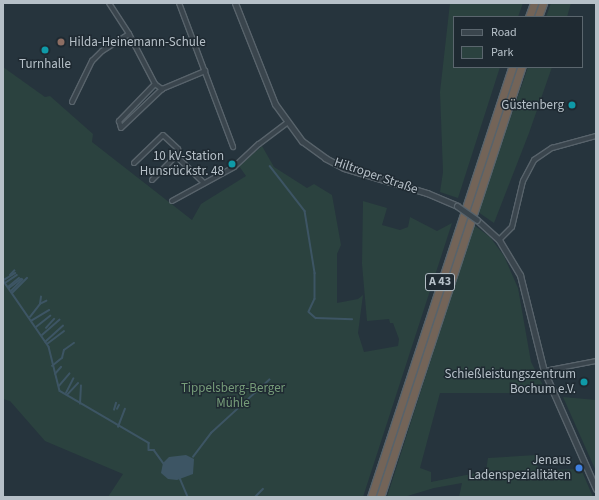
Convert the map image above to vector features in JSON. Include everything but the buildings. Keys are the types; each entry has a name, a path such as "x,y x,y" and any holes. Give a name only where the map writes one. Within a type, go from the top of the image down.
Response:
{"highway":[{"path":"529,16 534,3"},
{"path":"538,16 543,3"},
{"name":"A 43","path":"371,497 512,68"},
{"name":"A 43","path":"380,497 520,68"}],"street":[{"path":"109,3 130,34 155,84 162,89"},
{"path":"179,3 233,147"},
{"name":"Hiltroper Straße","path":"235,3 270,94 287,123 307,145 335,163 426,193 457,206 477,220 499,240 514,264 524,286 535,344 544,371 596,489"},
{"path":"72,102 92,61 102,51 130,34"},
{"path":"155,84 119,121 121,128 162,89 205,71"},
{"path":"172,200 239,163 259,144 287,123"},
{"path":"134,164 163,134 178,149 176,156 152,180"},
{"path":"499,240 512,227 522,181 534,160 552,148 596,136"},
{"path":"176,156 204,183"},
{"path":"544,371 596,361"}],"green space":[{"path":"450,3 523,3 518,16 453,16 453,68 500,68 458,198 440,192 443,172 440,92"},
{"path":"551,3 571,3 567,16 546,16"},
{"name":"Tippelsberg-Berger Mühle","path":"3,67 45,97 50,96 93,134 92,142 192,220 201,204 246,176 239,166 262,146 274,167 307,188 314,184 332,195 341,245 337,254 337,303 358,299 363,295 358,333 364,352 398,346 399,339 393,323 390,323 389,319 367,321 362,264 363,201 387,208 382,225 400,230 408,227 410,217 437,231 452,223 363,497 108,497 123,474 45,441 10,401 3,399"},
{"path":"528,68 552,68 529,133 494,223 478,212"},
{"path":"474,225 490,237 504,256 518,288 531,362 547,393 440,393 420,468 431,472 431,482 486,471 488,458 536,455 537,466 541,470 581,469 593,497 459,497 462,483 434,488 404,497 387,497"},
{"path":"563,397 596,400 596,471 595,469"}],"water":[{"path":"186,455 194,459 193,474 177,480 168,479 161,473 163,463 169,457"}],"waterway":[{"path":"270,166 305,211 315,273 315,299 309,312 316,318 352,319"},
{"path":"10,275 14,271"},
{"path":"4,280 15,273"},
{"path":"5,283 17,275"},
{"path":"8,287 19,278"},
{"path":"12,293 27,278"},
{"path":"9,288 21,279"},
{"path":"3,280 49,347 60,391 149,443 149,450 154,450 164,464"},
{"path":"11,291 22,280"},
{"path":"30,317 40,304 41,297"},
{"path":"40,304 46,301"},
{"path":"31,321 49,310"},
{"path":"36,327 50,316"},
{"path":"46,328 54,319"},
{"path":"42,335 59,320"},
{"path":"45,342 63,326"},
{"path":"47,344 64,331"},
{"path":"52,366 62,358 64,350 74,343"},
{"path":"55,374 61,367"},
{"path":"59,386 69,374"},
{"path":"66,393 73,379"},
{"path":"193,457 211,433 269,380"},
{"path":"67,395 78,383"},
{"path":"80,404 81,386"},
{"path":"114,410 116,403"},
{"path":"117,409 119,405"},
{"path":"118,427 125,409"},
{"path":"180,478 188,497"},
{"path":"255,497 263,489"}],"place":[{"name":"Hilda-Heinemann-Schule","path":"61,42"},
{"name":"Turnhalle","path":"45,50"},
{"name":"Güstenberg","path":"572,105"},
{"name":"10 kV-Station Hunsrückstr. 48","path":"232,164"},
{"name":"Schießleistungszentrum Bochum e.V.","path":"584,382"},
{"name":"Jenaus Ladenspezialitäten","path":"579,468"}]}
